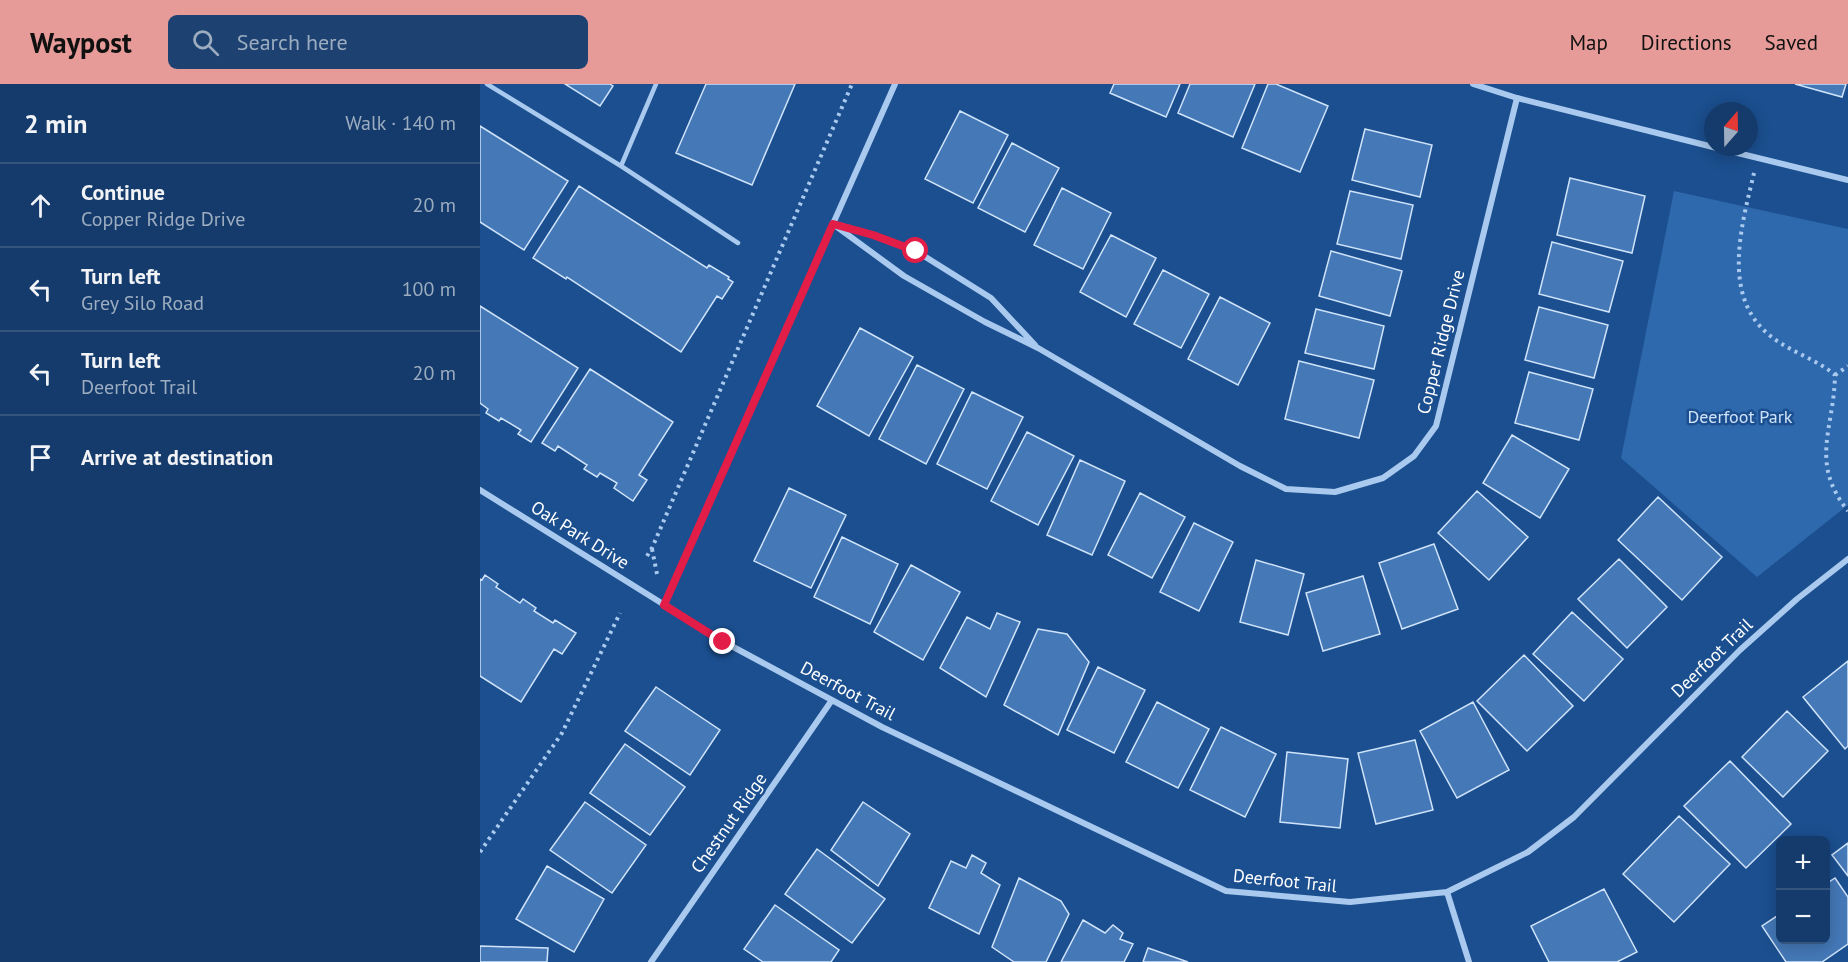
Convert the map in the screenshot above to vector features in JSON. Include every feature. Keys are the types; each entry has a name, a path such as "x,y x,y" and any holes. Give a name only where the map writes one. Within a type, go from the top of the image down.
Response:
{"street":[{"path":"664,605 895,84"},
{"path":"1473,84 1517,98 1704,145"},
{"name":"Copper Ridge Drive","path":"833,224 904,276 985,322 1038,348 1240,466 1286,489 1335,492 1383,478 1414,456 1436,426 1517,98"},
{"path":"1750,156 1848,180"},
{"name":"Copper Ridge Drive","path":"833,224 873,235 916,251 991,298 1038,348"},
{"name":"Oak Park Drive","path":"480,490 664,605"},
{"name":"Deerfoot Trail","path":"664,605 723,642 892,732 1226,891 1350,902 1447,892 1528,852 1574,817 1740,650 1797,599 1848,559"},
{"name":"Chestnut Ridge","path":"651,962 832,700"},
{"path":"1447,892 1469,962"}],"lane":[{"path":"487,84 621,166 738,243"},
{"path":"621,166 656,84"}],"path":[{"path":"647,556 852,84"},
{"path":"1758,158 1740,232 1739,261 1742,292 1751,314 1767,334 1794,352 1822,364 1835,375 1835,397 1826,443 1826,469 1835,494 1848,510"},
{"path":"1835,375 1848,366"},
{"path":"480,852 562,733 620,613"}],"green space":[{"name":"Deerfoot Park","path":"1674,191 1848,229 1848,505 1757,577 1621,458"}],"building":[{"path":"565,84 610,84 613,86 600,106"},
{"path":"706,84 795,84 752,185 676,153"},
{"path":"1114,84 1180,84 1166,117 1110,93"},
{"path":"1190,84 1255,84 1233,137 1178,113"},
{"path":"1268,84 1276,84 1328,106 1300,172 1242,148"},
{"path":"1795,84 1846,84 1842,97"},
{"path":"960,111 1008,135 973,203 925,179"},
{"path":"480,126 568,181 524,250 480,222"},
{"path":"1365,129 1432,145 1420,197 1352,180"},
{"path":"1012,143 1059,168 1025,232 978,208"},
{"path":"1570,178 1645,196 1632,253 1557,235"},
{"path":"579,186 707,268 709,265 729,277 728,279 733,282 722,299 717,296 681,352 567,277 566,279 533,258"},
{"path":"1062,188 1111,213 1083,269 1034,245"},
{"path":"1350,191 1413,205 1401,259 1337,244"},
{"path":"1111,235 1156,258 1126,317 1080,292"},
{"path":"1552,242 1623,261 1609,312 1539,294"},
{"path":"1331,251 1402,271 1390,316 1319,296"},
{"path":"1163,270 1209,294 1181,348 1134,324"},
{"path":"1220,297 1270,323 1238,385 1188,359"},
{"path":"480,306 578,368 531,442 518,434 521,430 501,418 499,421 486,413 488,409 480,403"},
{"path":"1539,307 1608,325 1594,378 1525,360"},
{"path":"1316,309 1384,326 1374,369 1305,353"},
{"path":"860,328 913,357 869,436 817,406"},
{"path":"1299,361 1374,380 1359,438 1285,419"},
{"path":"917,365 964,389 926,464 879,439"},
{"path":"590,369 673,422 639,475 647,480 633,501 614,488 617,483 600,473 597,477 584,469 587,465 558,446 555,451 542,443"},
{"path":"1529,372 1593,389 1579,440 1515,423"},
{"path":"972,392 1023,417 987,489 937,464"},
{"path":"1027,432 1074,456 1038,525 991,501"},
{"path":"1512,435 1569,469 1540,518 1483,483"},
{"path":"1080,460 1125,481 1092,555 1047,535"},
{"path":"789,488 846,515 811,588 754,561"},
{"path":"1477,491 1528,537 1489,580 1438,533"},
{"path":"1140,493 1185,517 1152,578 1108,555"},
{"path":"1658,497 1722,557 1682,600 1618,540"},
{"path":"1194,523 1233,542 1199,611 1160,592"},
{"path":"842,537 898,564 870,624 814,597"},
{"path":"1434,544 1458,609 1402,629 1379,563"},
{"path":"1619,559 1667,607 1627,648 1578,599"},
{"path":"1256,560 1304,574 1288,635 1240,622"},
{"path":"911,565 960,592 923,660 874,632"},
{"path":"485,575 498,584 496,587 520,603 523,599 536,608 534,611 553,623 555,620 576,633 562,654 554,649 521,702 480,676 480,579 482,580"},
{"path":"1363,576 1380,634 1323,651 1306,593"},
{"path":"1572,612 1623,659 1584,701 1533,654"},
{"path":"997,613 1020,622 986,697 940,668 967,617 990,629"},
{"path":"1038,629 1067,634 1089,662 1058,735 1004,705"},
{"path":"1524,655 1573,706 1527,751 1477,701"},
{"path":"1848,661 1848,746 1845,749 1803,697"},
{"path":"1098,667 1145,690 1114,753 1067,730"},
{"path":"656,687 720,730 690,775 625,731"},
{"path":"1157,702 1209,729 1178,788 1126,762"},
{"path":"1473,702 1509,770 1457,798 1420,731"},
{"path":"1787,711 1828,751 1783,797 1742,757"},
{"path":"1221,727 1276,754 1245,817 1190,790"},
{"path":"1415,740 1433,810 1376,824 1358,753"},
{"path":"625,744 685,787 650,835 590,793"},
{"path":"1287,752 1348,759 1340,828 1280,822"},
{"path":"1730,761 1791,824 1776,836 1776,839 1746,868 1684,806"},
{"path":"585,802 646,845 612,893 550,850"},
{"path":"863,802 910,834 878,886 831,850"},
{"path":"1679,816 1730,864 1674,922 1623,874"},
{"path":"1848,843 1848,876 1832,855"},
{"path":"817,849 885,899 852,943 785,894"},
{"path":"972,855 986,863 981,873 1000,885 979,934 929,908 951,861 966,868"},
{"path":"547,866 604,899 574,952 516,919"},
{"path":"1019,878 1061,901 1069,914 1046,962 1014,962 992,947"},
{"path":"1835,878 1848,897 1848,944 1822,962 1786,962 1762,926 1776,917 1776,944 1830,944 1830,881"},
{"path":"1604,889 1637,952 1617,962 1549,962 1531,926"},
{"path":"775,905 839,950 831,962 763,962 744,949"},
{"path":"1083,920 1105,933 1113,925 1123,933 1120,939 1133,944 1124,962 1061,962"},
{"path":"480,946 548,948 547,962 480,962"},
{"path":"1148,948 1188,962 1143,962"}],"route":[{"path":"723,642 664,605 833,224 873,235 916,251"}]}
